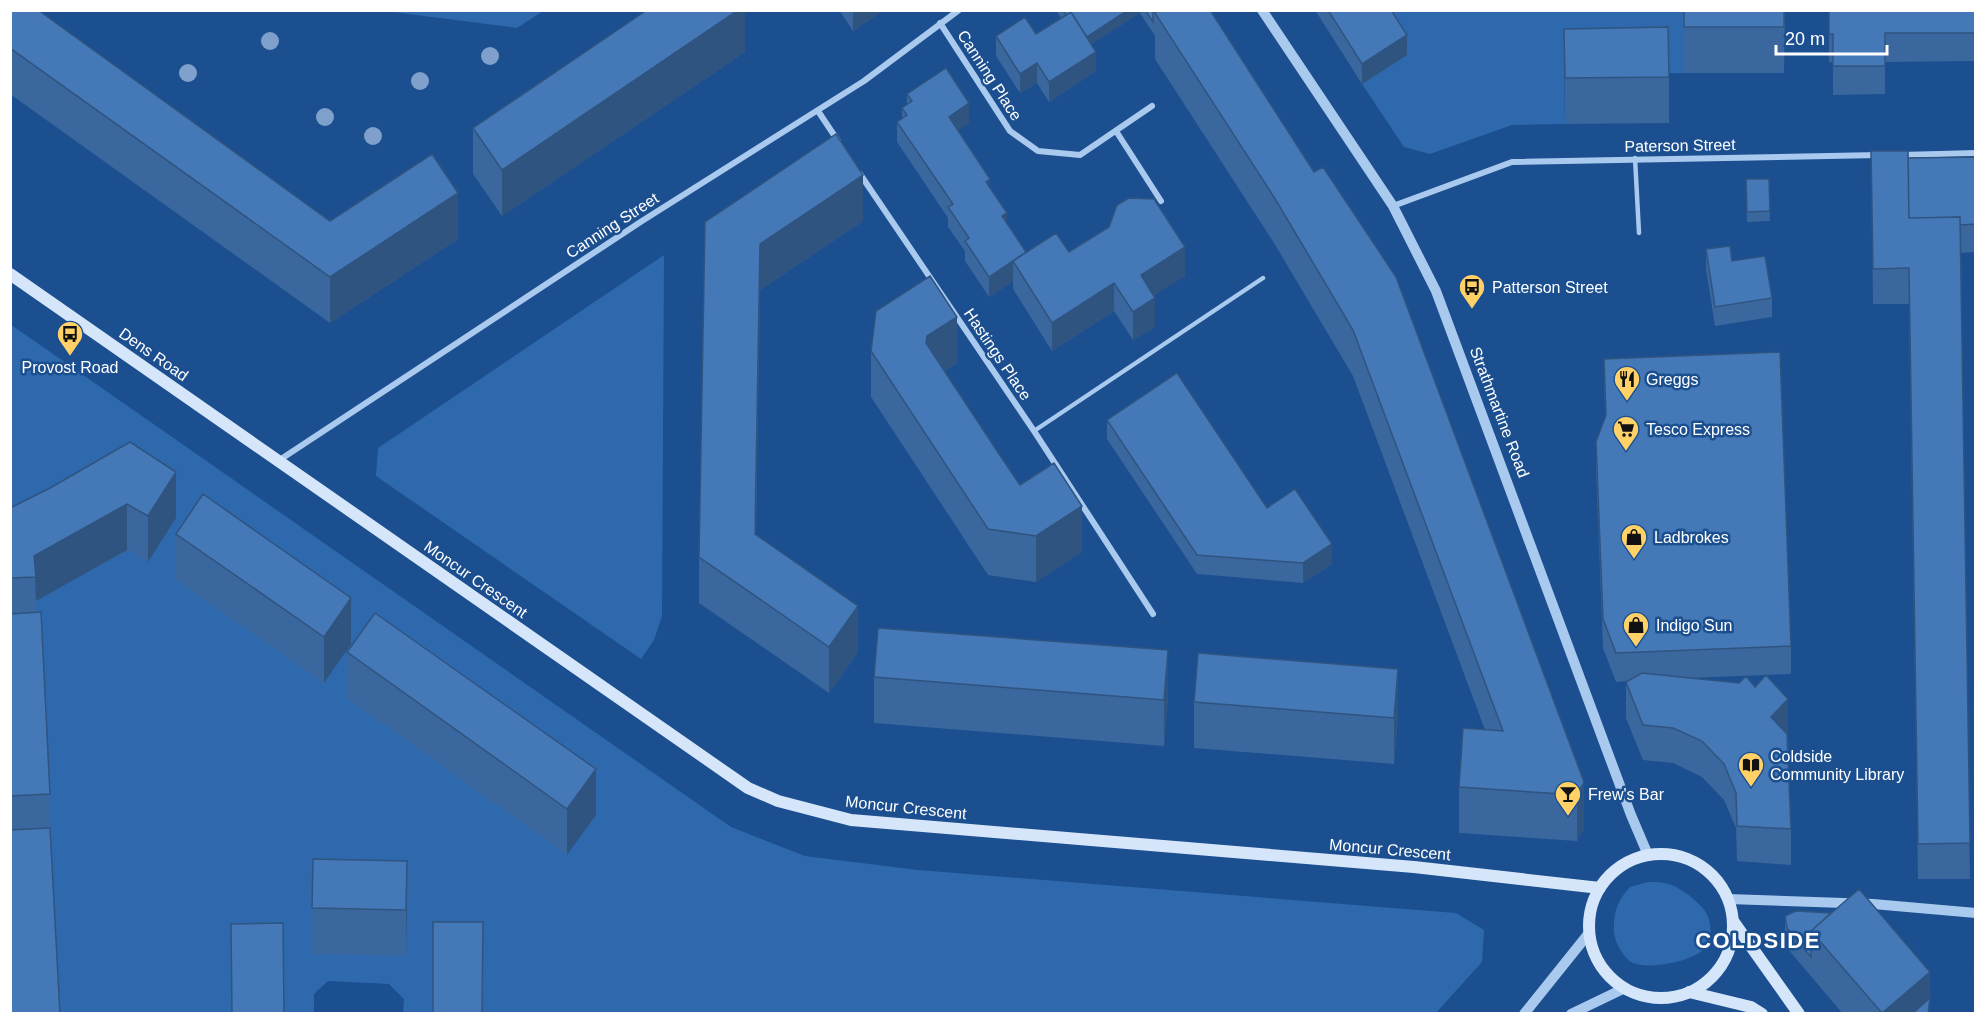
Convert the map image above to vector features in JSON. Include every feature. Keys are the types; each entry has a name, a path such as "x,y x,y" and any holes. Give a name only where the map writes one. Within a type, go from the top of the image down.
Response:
{"main road":[{"name":"Dens Road","path":"10,274 278,461"},
{"name":"Moncur Crescent","path":"278,461 748,788 778,801 850,820 1414,867 1600,888"},
{"path":"1648,855 1672,855 1695,863 1715,878 1728,899 1733,921 1731,943 1722,964 1708,980 1689,992 1668,998 1645,996 1625,988 1607,974 1595,955 1589,933 1590,909 1600,888 1613,872 1629,861 1648,855"},
{"path":"1733,921 1799,1014"},
{"path":"1689,992 1751,1007 1762,1014"}],"street":[{"name":"Canning Street","path":"278,461 642,220 864,81 959,10"},
{"name":"Strathmartine Road","path":"1262,10 1393,206 1436,291 1648,855"},
{"name":"Canning Place","path":"940,23 1010,131 1038,151 1080,155 1152,106"},
{"path":"818,111 840,144"},
{"path":"1116,131 1161,201"},
{"path":"1894,155 1976,153"},
{"name":"Paterson Street","path":"1393,206 1512,162 1883,155"},
{"name":"Hastings Place","path":"853,163 1034,431 1153,614"},
{"path":"1728,899 1873,904 1976,913"},
{"path":"1524,1014 1589,933"},
{"path":"1571,1014 1625,988"}],"lane":[{"path":"1635,158 1639,233"},
{"path":"1034,431 1263,278"}],"shaded area":[{"path":"543,10 517,28 385,11"},
{"path":"1378,11 1684,11 1684,73 1564,75 1565,124 1512,125 1430,154 1404,147 1362,84 1406,55"},
{"path":"664,255 662,616 654,640 641,659 376,476 378,448"},
{"path":"10,324 731,827 805,856 918,870 1456,913 1484,930 1482,962 1435,1014 403,1014 404,999 389,984 328,981 314,994 314,1013 11,1013"},
{"path":"1648,882 1677,887 1706,912 1710,922 1710,941 1696,955 1674,962 1641,965 1633,963 1623,954 1614,933 1617,908 1630,887"}],"building":[{"path":"10,10 38,10 330,221 432,154 458,193 330,277 10,48"},
{"path":"647,10 738,10 502,170 473,128"},
{"path":"1063,10 1128,10 1087,37 1071,12 1066,15"},
{"path":"1145,10 1153,10 1153,22"},
{"path":"1159,10 1210,10 1314,172 1323,167 1396,277 1584,782 1577,795 1459,787 1463,728 1503,731 1353,330 1274,197 1155,13"},
{"path":"1328,10 1391,10 1407,35 1362,64"},
{"path":"1684,10 1784,10 1784,27 1684,27"},
{"path":"1829,10 1976,10 1976,33 1885,33 1885,66 1833,66 1833,34 1829,34"},
{"path":"1071,12 1096,52 1049,82 1037,63 1020,74 996,36 1025,17 1036,34"},
{"path":"1668,27 1669,77 1565,78 1564,29"},
{"path":"946,68 969,103 949,117 990,179 986,182 1007,213 1002,216 1026,252 989,277 965,241 969,238 948,207 953,204 897,122 907,115 902,108 912,101 907,94"},
{"path":"836,134 863,175 760,244 755,534 858,606 829,647 699,557 705,222"},
{"path":"1871,151 1908,151 1909,218 1960,217 1970,843 1918,844 1909,268 1873,269"},
{"path":"1976,157 1976,224 1960,225 1960,217 1909,218 1908,158"},
{"path":"1746,179 1769,179 1770,211 1747,212"},
{"path":"1129,198 1154,199 1185,247 1141,275 1155,298 1133,312 1114,283 1052,323 1013,261 1056,233 1069,252 1109,227 1117,205"},
{"path":"1730,246 1732,261 1765,256 1772,298 1715,307 1706,249"},
{"path":"930,276 957,317 927,336 926,343 999,454 1020,485 1054,463 1082,506 1036,536 988,529 871,351 876,311"},
{"path":"1780,352 1791,646 1616,653 1603,619 1596,442 1606,415 1604,359"},
{"path":"1177,373 1267,508 1295,489 1332,544 1303,563 1197,555 1107,420"},
{"path":"130,442 176,472 148,516 127,504 34,556 36,577 10,578 10,508"},
{"path":"203,494 351,598 324,637 176,534"},
{"path":"41,612 50,794 10,796 10,614"},
{"path":"375,613 596,769 567,809 347,652"},
{"path":"878,628 1168,650 1164,700 874,677"},
{"path":"1198,653 1398,669 1394,718 1194,702"},
{"path":"1642,673 1739,683 1746,676 1755,687 1766,675 1788,699 1771,717 1787,734 1791,829 1737,826 1736,793 1724,764 1702,741 1673,728 1643,725 1626,682"},
{"path":"50,828 60,1014 10,1014 10,830"},
{"path":"313,859 407,861 406,910 312,908"},
{"path":"1859,889 1930,972 1882,1013 1811,931"},
{"path":"1796,911 1831,913 1811,931 1811,957 1787,928 1785,916"},
{"path":"433,922 483,922 482,1014 433,1014"},
{"path":"283,923 284,1014 232,1014 231,924"},
{"path":"1976,946 1976,970 1974,970"},
{"path":"1930,998 1928,1014 1912,1014"}],"place":[{"name":"Patterson Street","path":"1472,310"},
{"name":"Provost Road","path":"70,357"},
{"name":"Greggs","path":"1627,402"},
{"name":"Tesco Express","path":"1626,452"},
{"name":"Ladbrokes","path":"1634,560"},
{"name":"Indigo Sun","path":"1636,648"},
{"name":"Coldside Community Library","path":"1751,788"},
{"name":"Frew's Bar","path":"1568,817"}],"district":[{"name":"COLDSIDE","path":"1758,940"}]}
